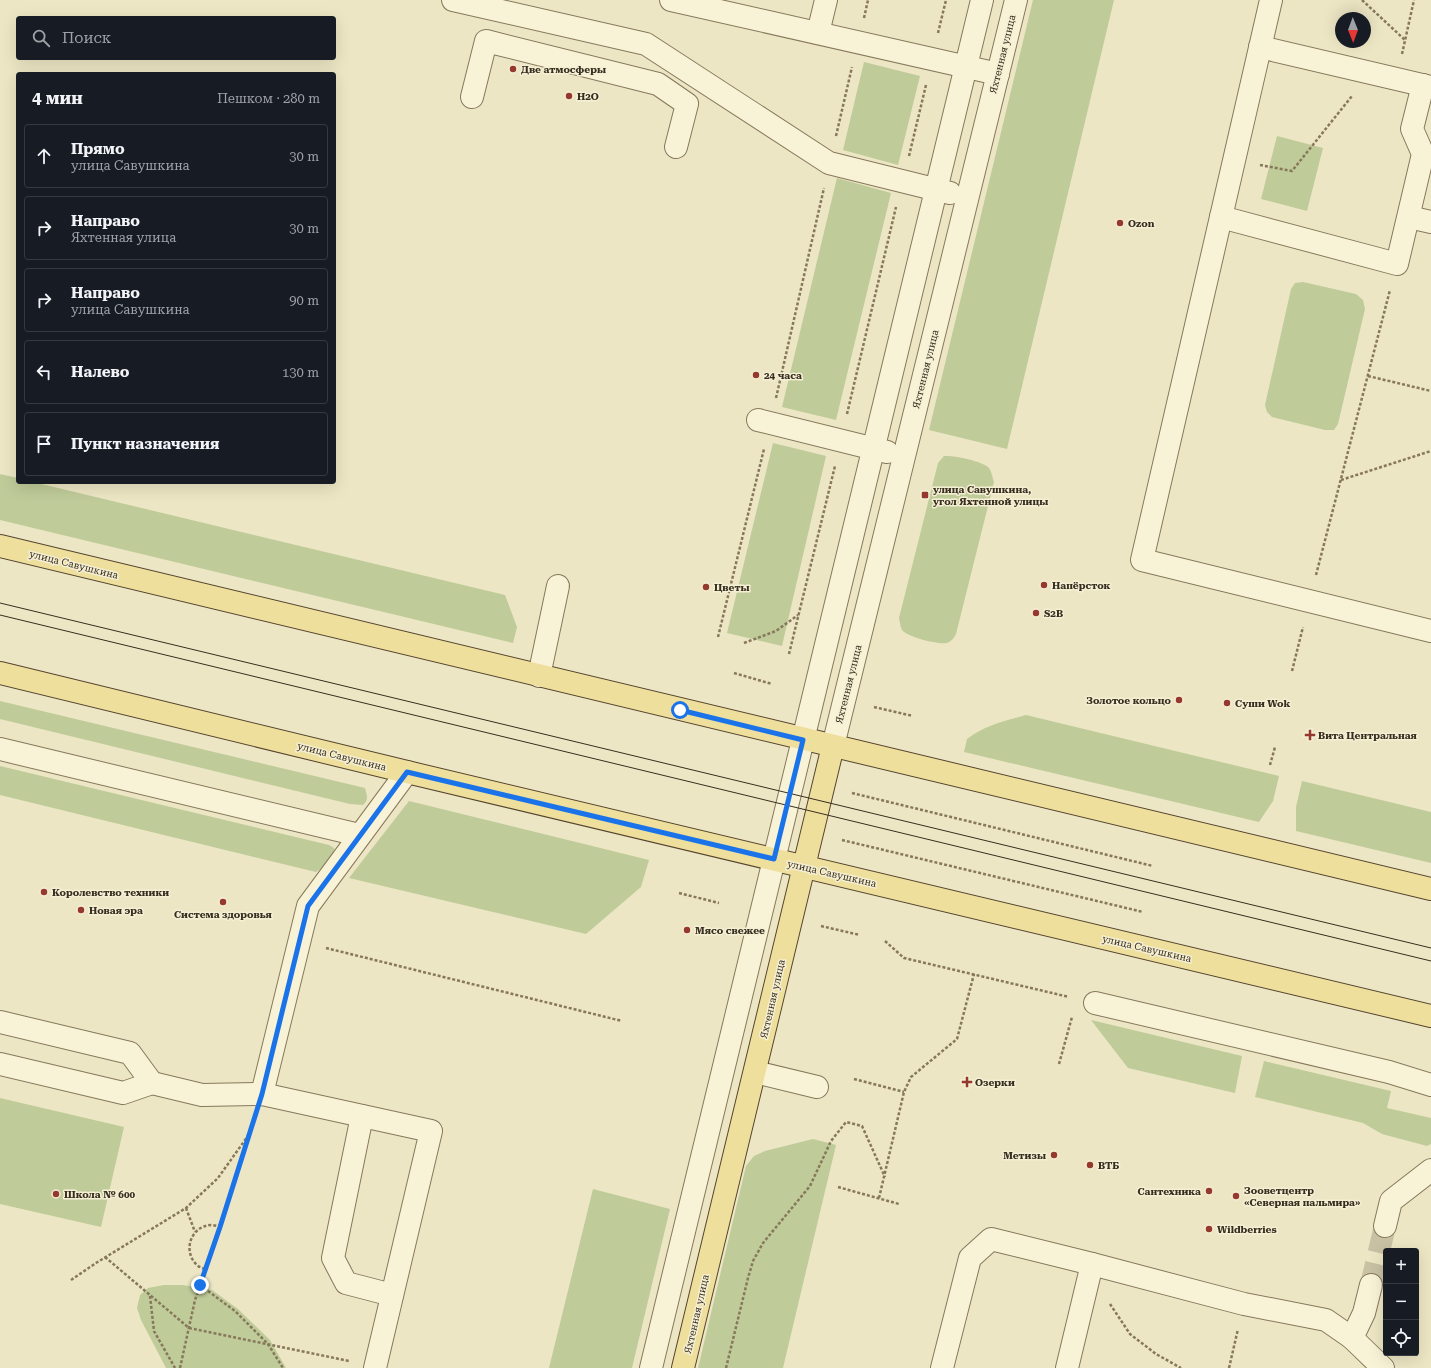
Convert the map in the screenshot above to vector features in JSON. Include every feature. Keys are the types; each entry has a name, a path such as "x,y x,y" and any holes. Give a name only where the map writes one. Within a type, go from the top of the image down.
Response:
{"main road":[{"name":"улица Савушкина","path":"0,546 1431,890"},
{"name":"улица Савушкина","path":"0,673 407,772 1431,1016"},
{"name":"Яхтенная улица","path":"683,1368 833,746"}],"street":[{"path":"453,0 646,44 829,163 967,198"},
{"path":"674,0 998,74"},
{"path":"818,33 826,0"},
{"path":"651,1368 982,0"},
{"name":"Яхтенная улица","path":"833,746 1016,0"},
{"path":"1271,0 1142,560 1431,631"},
{"path":"472,97 486,41 658,84 687,104 676,148"},
{"path":"1221,217 1397,264 1409,217 1423,154 1412,129 1427,86 1396,80 1260,47"},
{"path":"658,84 672,62"},
{"path":"1409,217 1431,222"},
{"path":"764,422 904,456"},
{"path":"539,676 558,586"},
{"path":"0,750 359,836"},
{"path":"262,1094 308,906 407,772"},
{"path":"1086,1001 1381,1070 1431,1085"},
{"path":"0,1022 130,1053 152,1083"},
{"path":"0,1064 123,1093 152,1083 202,1095 262,1094 432,1131 375,1367"},
{"path":"755,1072 817,1087"},
{"path":"362,1116 333,1258 346,1283 392,1295"},
{"path":"1385,1226 1391,1201 1431,1170"},
{"path":"942,1368 970,1258 991,1240 1092,1264 1244,1304 1326,1320 1352,1338 1383,1368"},
{"path":"1067,1368 1092,1264"},
{"path":"1352,1338 1364,1313 1370,1285"}],"path":[{"path":"789,654 946,0"},
{"path":"1362,0 1405,40"},
{"path":"1396,80 1414,0"},
{"path":"718,637 764,422 858,42"},
{"path":"1234,159 1292,171 1370,73"},
{"path":"1292,671 1397,264"},
{"path":"1368,376 1431,391"},
{"path":"1341,480 1431,451"},
{"path":"744,643 776,631 798,615"},
{"path":"734,674 772,684"},
{"path":"874,707 913,716"},
{"path":"1270,765 1275,748"},
{"path":"852,793 1153,866"},
{"path":"842,840 1143,912"},
{"path":"679,893 719,903"},
{"path":"821,926 860,935"},
{"path":"299,941 622,1021"},
{"path":"885,941 904,958 1086,1001 1059,1064"},
{"path":"879,1198 904,1092 911,1076 956,1039 974,974"},
{"path":"854,1079 904,1092"},
{"path":"180,1368 195,1300 262,1094"},
{"path":"726,1368 753,1261 763,1243 810,1186 831,1141 846,1122 862,1126 884,1177"},
{"path":"71,1280 105,1257 186,1208 218,1178 250,1133"},
{"path":"838,1187 899,1204"},
{"path":"186,1208 195,1232"},
{"path":"205,1270 197,1265 191,1257 189,1248 191,1240 195,1232 203,1227 212,1225 220,1227"},
{"path":"105,1257 189,1328 375,1367"},
{"path":"200,1285 235,1311 268,1344 283,1368"},
{"path":"150,1295 154,1331 175,1368"},
{"path":"1109,1303 1130,1334 1156,1354 1181,1368"},
{"path":"1229,1368 1244,1304"}],"green space":[{"path":"1033,0 1114,0 1007,449 929,430"},
{"path":"864,62 920,76 898,165 843,150"},
{"path":"1277,136 1323,148 1307,211 1261,199"},
{"path":"837,178 891,193 836,420 782,407"},
{"path":"1303,282 1356,294 1363,300 1365,309 1338,424 1334,430 1325,430 1272,417 1267,412 1265,405 1291,289 1295,283"},
{"path":"773,443 826,456 782,646 727,633"},
{"path":"944,456 954,456 985,465 990,470 994,482 956,634 954,638 947,643 937,643 923,640 905,633 901,628 899,618 938,463"},
{"path":"0,474 16,478 16,484 41,484 505,595 517,627 513,643 0,520"},
{"path":"0,701 365,788 367,799 363,805 350,804 0,719"},
{"path":"1026,715 1279,776 1273,801 1259,822 964,752 967,739 974,734 995,724"},
{"path":"0,766 329,845 334,848 335,853 326,865 316,872 0,795"},
{"path":"1302,781 1431,812 1431,863 1296,831 1296,807"},
{"path":"409,801 649,860 641,887 586,934 349,878"},
{"path":"1091,1020 1242,1056 1235,1093 1128,1068"},
{"path":"1264,1061 1391,1091 1387,1108 1431,1118 1431,1144 1427,1146 1382,1134 1363,1123 1255,1097"},
{"path":"0,1098 124,1127 101,1227 0,1204"},
{"path":"813,1139 836,1145 783,1368 698,1368 746,1166 754,1156 765,1151"},
{"path":"593,1189 670,1209 632,1368 549,1368"},
{"path":"164,1285 183,1285 212,1290 238,1309 270,1340 286,1368 166,1368 141,1320 137,1308 140,1295 148,1288"}],"tunnel":[{"path":"1371,1285 1385,1226"}],"tram line":[{"path":"0,603 1431,948"},
{"path":"0,615 1431,961"}],"place":[{"name":"Две атмосферы","path":"513,69"},
{"name":"H2O","path":"569,96"},
{"name":"Ozon","path":"1120,223"},
{"name":"24 часа","path":"756,375"},
{"name":"улица Савушкина, угол Яхтенной улицы","path":"925,495"},
{"name":"Напёрсток","path":"1044,585"},
{"name":"Цветы","path":"706,587"},
{"name":"S2B","path":"1036,613"},
{"name":"Золотое кольцо","path":"1179,700"},
{"name":"Суши Wok","path":"1227,703"},
{"name":"Вита Центральная","path":"1310,735"},
{"name":"Королевство техники","path":"44,892"},
{"name":"Cистема здоровья","path":"223,902"},
{"name":"Новая эра","path":"81,910"},
{"name":"Мясо свежее","path":"687,930"},
{"name":"Озерки","path":"967,1082"},
{"name":"Метизы","path":"1054,1155"},
{"name":"ВТБ","path":"1090,1165"},
{"name":"Сантехника","path":"1209,1191"},
{"name":"Школа № 600","path":"56,1194"},
{"name":"Зооветцентр «Северная пальмира»","path":"1236,1196"},
{"name":"Wildberries","path":"1209,1229"}],"route":[{"path":"200,1285 262,1094 308,906 407,772 774,859 803,740 680,710"}]}
